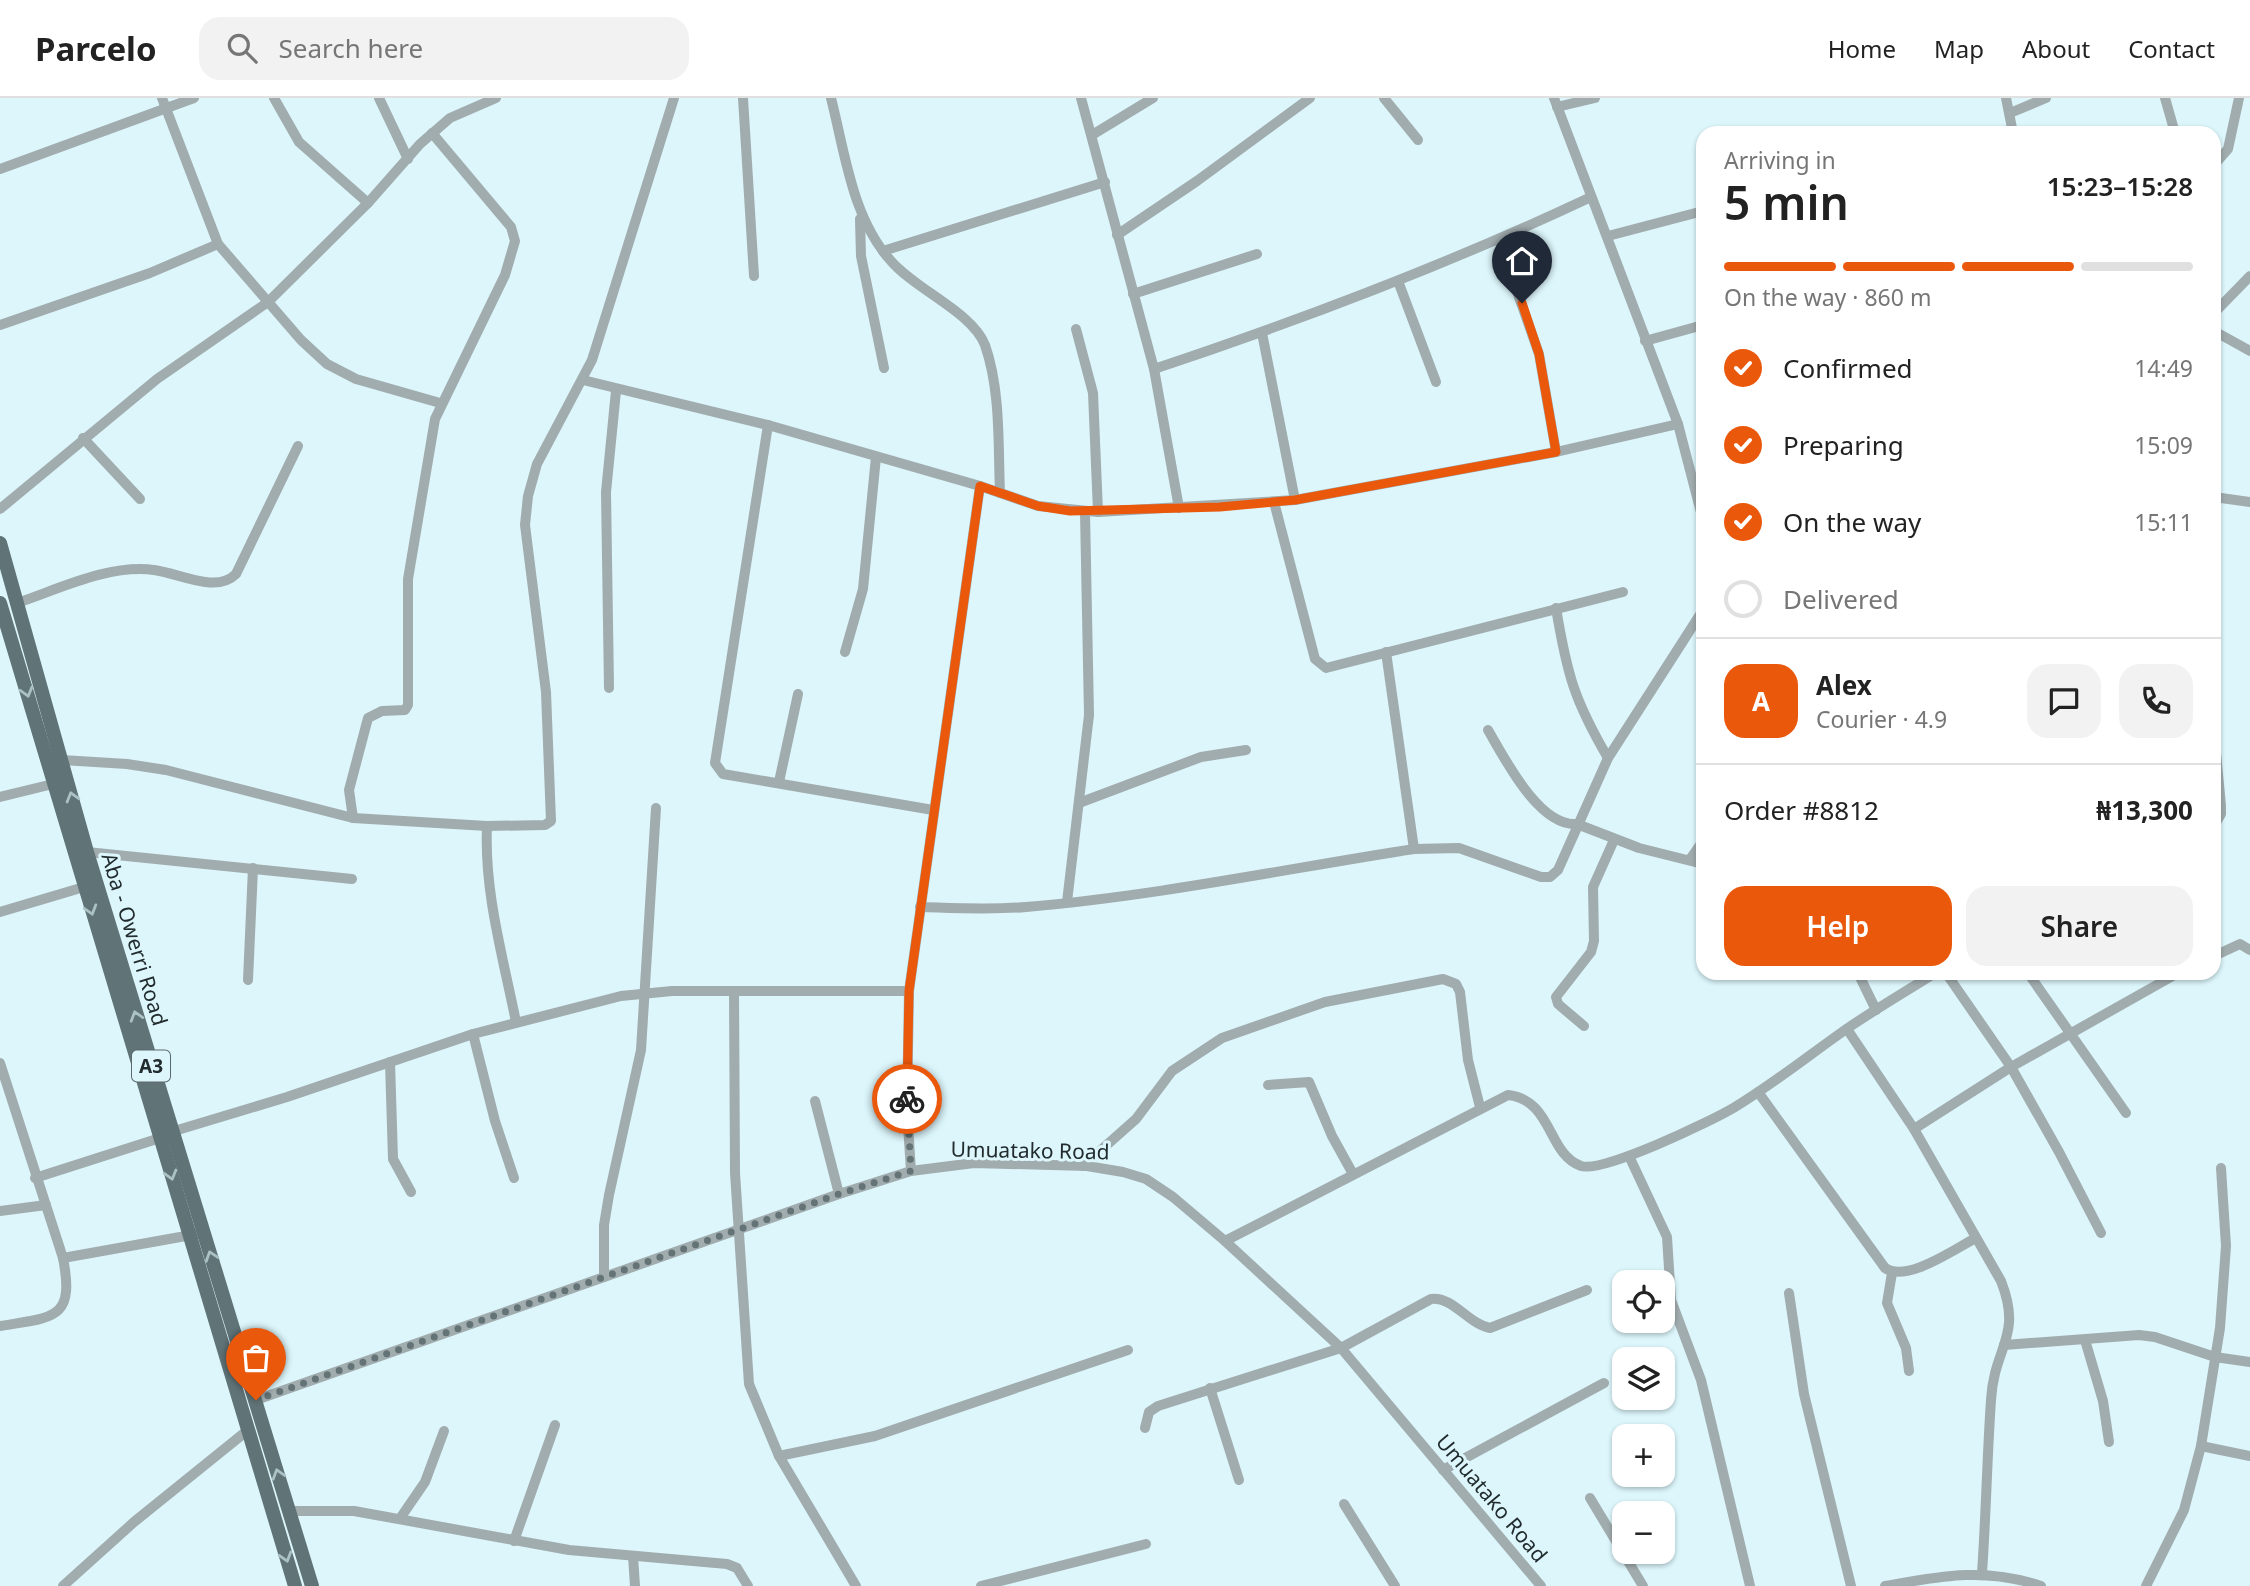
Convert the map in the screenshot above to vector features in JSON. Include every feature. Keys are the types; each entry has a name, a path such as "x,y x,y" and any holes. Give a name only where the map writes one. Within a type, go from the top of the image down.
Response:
{"main road":[{"name":"Aba - Owerri Road","path":"0,543 17,603 24,654 53,784 166,1135"},
{"name":"Aba - Owerri Road","path":"0,604 24,654 62,761 196,1234 248,1430 295,1586"},
{"name":"Aba - Owerri Road","path":"196,1234 256,1400 312,1586"}],"street":[{"path":"162,98 164,111 218,244 301,340 327,364 356,379 440,403"},
{"path":"0,169 194,98"},
{"path":"274,98 299,142 368,202"},
{"path":"379,98 408,159"},
{"path":"0,509 158,379 268,302 368,202 432,133 461,111 496,98"},
{"path":"62,761 127,764 166,770 353,818 487,826 545,825 553,814 544,670 525,525 528,496 537,464 583,380 674,98"},
{"path":"743,98 754,276"},
{"path":"831,98 865,226 883,251 918,287 965,318 985,345 995,388 1000,494"},
{"path":"1082,98 1154,369 1179,508"},
{"path":"1092,135 1153,98"},
{"path":"1117,235 1197,181 1310,98"},
{"path":"1384,98 1418,141"},
{"path":"1595,98 1555,103 1678,424 1696,493"},
{"path":"2006,98 2011,126"},
{"path":"2010,113 2046,98"},
{"path":"2165,98 2173,126"},
{"path":"2221,157 2228,149 2239,98"},
{"path":"353,818 349,790 368,718 382,711 405,710 408,705 408,579 440,403 469,353 505,275 515,241 510,227 432,133"},
{"path":"883,251 1105,182"},
{"path":"1154,369 1262,333 1398,281 1499,240 1591,197"},
{"path":"859,207 861,256 884,368"},
{"path":"1608,236 1696,213"},
{"path":"1499,240 1539,354 1556,452"},
{"path":"0,325 150,273 218,244"},
{"path":"1133,294 1257,254"},
{"path":"2221,304 2250,276"},
{"path":"1398,281 1436,382"},
{"path":"1645,341 1696,327"},
{"path":"1076,329 1093,393 1098,512"},
{"path":"1262,333 1295,500"},
{"path":"2221,335 2250,351"},
{"path":"583,380 616,391 768,425 980,486 1038,506 1085,512 1295,500 1556,452 1678,424"},
{"path":"609,688 606,492 616,391"},
{"path":"768,425 715,763 723,774 933,810"},
{"path":"83,438 140,499"},
{"path":"17,603 111,572 133,569 213,583 229,581 236,574 298,446"},
{"path":"845,652 863,589 876,457"},
{"path":"911,1171 907,1110 909,991 980,486"},
{"path":"2221,498 2250,502"},
{"path":"1274,502 1315,659 1320,666 1331,669 1386,652 1623,592"},
{"path":"1067,902 1089,715 1085,512"},
{"path":"1556,608 1573,691 1608,758"},
{"path":"920,907 994,908 1067,902 1199,885 1415,849 1459,848 1550,877 1558,870 1608,758 1696,621"},
{"path":"1386,652 1415,849"},
{"path":"779,782 798,694"},
{"path":"1488,730 1540,807 1566,825 1577,824 1614,840 1696,860"},
{"path":"1079,803 1200,757 1246,750"},
{"path":"0,797 53,784"},
{"path":"604,1277 604,1225 641,1050 656,808"},
{"path":"487,826 485,860 488,887 516,1021"},
{"path":"1584,1026 1558,1004 1556,997 1591,953 1593,887 1614,840"},
{"path":"1691,858 1696,851"},
{"path":"87,852 352,879"},
{"path":"248,980 253,868"},
{"path":"0,912 84,887"},
{"path":"2221,953 2240,944 2250,950"},
{"path":"1083,1166 1136,1119 1172,1070 1213,1043 1325,1002 1443,979 1457,984 1460,992 1468,1060 1480,1107"},
{"path":"1861,980 1876,1010"},
{"path":"1226,1241 1480,1107 1508,1095 1523,1097 1534,1105 1568,1156 1580,1166 1595,1167 1629,1156 1707,1122 1758,1092 1847,1028 1924,980"},
{"path":"1951,980 2011,1066 2101,1233"},
{"path":"2033,980 2126,1113"},
{"path":"1914,1129 2011,1066 2162,980"},
{"path":"35,1178 473,1034 516,1021 644,993 909,991"},
{"path":"734,992 733,1127 744,1343 749,1384 779,1456 856,1586"},
{"path":"1847,1028 1914,1129 2010,1304 2010,1333 1996,1364 1991,1398 1982,1573"},
{"path":"473,1034 495,1121 514,1178"},
{"path":"390,1062 393,1159 411,1192"},
{"path":"0,1063 63,1258 67,1291 60,1310 42,1319 0,1326"},
{"path":"1268,1085 1309,1082 1332,1136 1353,1174"},
{"path":"1758,1092 1827,1189 1892,1273 1887,1303 1906,1348 1909,1371"},
{"path":"815,1101 839,1194"},
{"path":"1629,1156 1667,1237 1671,1300 1701,1380 1750,1586"},
{"name":"Umuatako Road","path":"256,1400 911,1171 974,1163 1083,1166 1124,1172 1146,1179 1173,1197 1226,1241 1341,1348 1541,1586"},
{"path":"2146,1586 2184,1510 2201,1446 2215,1357 2226,1246 2221,1168"},
{"path":"0,1211 46,1205"},
{"path":"63,1258 196,1234"},
{"path":"1892,1273 1910,1272 1976,1238"},
{"path":"1145,1428 1149,1412 1158,1406 1341,1348 1431,1299 1446,1300 1474,1323 1490,1328 1587,1290"},
{"path":"1789,1293 1807,1406 1851,1586"},
{"path":"2004,1345 2155,1336 2215,1357 2250,1362"},
{"path":"2085,1340 2103,1401 2109,1442"},
{"path":"779,1456 875,1436 1128,1350"},
{"path":"1443,1470 1604,1383"},
{"path":"1210,1388 1239,1480"},
{"path":"514,1541 555,1425"},
{"path":"63,1586 134,1522 248,1430"},
{"path":"401,1517 425,1482 444,1431"},
{"path":"2201,1446 2250,1456"},
{"path":"1590,1498 1643,1586"},
{"path":"1344,1504 1395,1586"},
{"path":"289,1511 329,1510 401,1517 514,1541 633,1556 727,1564 743,1575 748,1586"},
{"path":"981,1586 1146,1544"},
{"path":"633,1556 635,1586"},
{"path":"1885,1586 1935,1582 1982,1573 2000,1574 2041,1586"}],"way so far":[{"path":"256,1400 911,1171 907,1099"}],"route":[{"path":"907,1099 909,991 980,486 1038,506 1070,511 1220,507 1295,500 1407,482 1556,452 1539,354 1522,303"}]}
